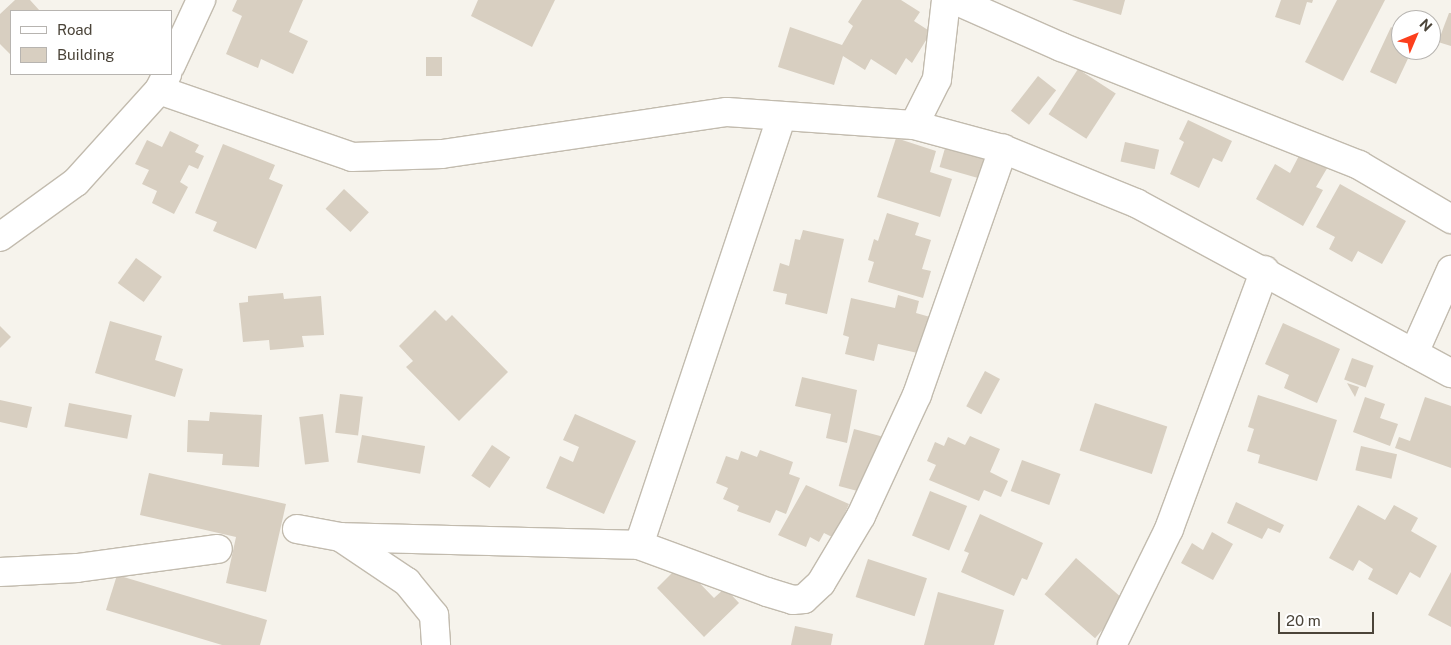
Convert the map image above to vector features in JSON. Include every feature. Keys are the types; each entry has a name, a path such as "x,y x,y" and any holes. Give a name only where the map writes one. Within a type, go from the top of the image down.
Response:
{"street":[{"path":"172,63 201,0"},
{"path":"914,125 937,79 946,0"},
{"path":"955,0 1061,47 1359,165 1451,219"},
{"path":"0,237 76,182 163,82 352,156 442,154 727,112 781,118 914,125 1003,148 1136,203 1265,270 1451,373"},
{"path":"639,545 781,118"},
{"path":"297,529 340,537 639,545 793,600 804,599 821,583 861,516 917,396 1003,148"},
{"path":"1112,645 1169,529 1265,270"},
{"path":"1414,353 1451,270"},
{"path":"340,537 407,582 434,615 436,645"},
{"path":"0,572 77,568 218,549"}],"building":[{"path":"15,0 30,0 39,10 10,10 10,54 0,44 0,14"},
{"path":"237,0 303,0 289,32 308,41 293,74 261,59 258,68 226,54 242,16 232,11"},
{"path":"478,0 555,0 532,47 471,16"},
{"path":"862,0 901,0 920,12 914,21 931,32 912,63 906,58 896,75 871,59 865,70 843,56 834,85 778,67 790,27 842,45 853,26 848,22"},
{"path":"1072,0 1125,0 1121,15"},
{"path":"1281,0 1313,0 1312,3 1307,2 1300,25 1275,17"},
{"path":"1337,0 1385,0 1343,81 1305,62"},
{"path":"1449,13 1451,13 1451,46 1441,43 1441,34"},
{"path":"1391,27 1391,60 1407,60 1396,84 1370,72"},
{"path":"426,57 442,57 442,76 426,76"},
{"path":"1078,69 1116,94 1086,139 1049,114"},
{"path":"1038,76 1056,90 1029,125 1011,111"},
{"path":"1188,120 1232,141 1222,162 1213,158 1199,188 1170,174 1184,142 1179,139"},
{"path":"170,131 199,145 195,152 204,156 198,169 189,165 180,182 188,187 174,214 152,203 157,191 142,184 149,170 135,164 147,140 162,147"},
{"path":"896,138 936,151 930,172 952,179 940,217 877,197"},
{"path":"947,141 993,154 986,180 940,167"},
{"path":"1125,142 1159,150 1155,169 1121,161"},
{"path":"223,144 275,165 269,179 283,185 256,249 213,231 217,222 195,213"},
{"path":"1302,150 1329,165 1316,187 1323,190 1303,226 1256,199 1275,164 1290,173"},
{"path":"1340,184 1406,221 1382,264 1358,251 1352,262 1329,249 1335,237 1316,227"},
{"path":"344,189 369,212 350,232 326,209"},
{"path":"887,213 919,223 915,235 931,240 922,269 931,271 923,298 868,282 874,262 868,260 874,239 878,241"},
{"path":"803,230 844,239 827,314 785,304 787,294 773,291 780,263 789,266 795,239 800,240"},
{"path":"136,258 162,277 144,302 118,283"},
{"path":"283,293 284,299 321,296 324,335 302,336 304,347 270,350 269,340 243,342 239,303 248,302 248,296"},
{"path":"898,295 919,301 916,313 930,317 922,354 878,344 874,361 845,354 849,337 843,335 851,298 895,308"},
{"path":"435,310 446,321 452,315 508,372 459,421 406,367 413,361 399,346"},
{"path":"110,321 162,336 155,360 183,369 175,397 95,373"},
{"path":"1283,323 1340,349 1317,403 1284,388 1289,375 1265,364"},
{"path":"0,326 11,337 0,348"},
{"path":"1352,358 1374,366 1366,387 1344,380"},
{"path":"985,371 1000,379 981,414 966,406"},
{"path":"802,377 857,390 847,443 826,438 831,414 795,406"},
{"path":"1347,383 1359,387 1355,397"},
{"path":"340,394 363,397 358,436 335,433"},
{"path":"1258,395 1337,420 1317,481 1258,463 1260,455 1247,451 1254,429 1248,427"},
{"path":"1365,397 1385,404 1380,418 1398,424 1390,446 1353,432"},
{"path":"1425,397 1451,406 1451,468 1395,448 1399,437 1410,441"},
{"path":"0,400 32,407 27,428 0,422"},
{"path":"69,403 132,415 127,439 64,427"},
{"path":"1095,403 1167,426 1152,474 1080,451"},
{"path":"210,412 262,415 259,467 222,465 223,454 187,452 188,420 209,421"},
{"path":"323,414 329,462 305,465 299,417"},
{"path":"575,414 636,441 604,514 546,488 560,456 573,462 579,447 563,440"},
{"path":"854,429 883,437 868,494 839,486"},
{"path":"362,435 425,446 420,474 357,463"},
{"path":"970,436 1000,449 990,472 1008,481 1001,497 984,490 979,501 929,480 936,465 927,461 935,442 944,446 948,437 965,445"},
{"path":"492,445 510,457 490,488 471,476"},
{"path":"1361,446 1397,454 1391,479 1355,470"},
{"path":"760,450 793,462 789,474 800,478 786,514 776,510 770,523 737,511 739,506 723,499 728,488 716,483 726,456 738,460 741,451 757,457"},
{"path":"1022,460 1061,474 1049,505 1011,491"},
{"path":"149,473 286,504 266,592 226,583 236,537 140,515"},
{"path":"806,485 849,504 834,538 824,533 819,542 810,537 806,547 778,535"},
{"path":"930,491 967,506 949,550 912,536"},
{"path":"1236,502 1284,525 1280,533 1268,528 1262,539 1227,523"},
{"path":"1358,505 1385,520 1394,505 1418,518 1411,531 1437,546 1420,578 1410,572 1397,595 1368,579 1373,569 1359,560 1353,571 1329,558"},
{"path":"980,514 1043,543 1027,580 1022,578 1014,596 961,572 969,553 964,551"},
{"path":"1212,532 1233,544 1213,580 1181,563 1192,543 1203,550"},
{"path":"1076,558 1127,602 1095,638 1045,594"},
{"path":"868,559 927,578 915,616 856,597"},
{"path":"681,564 714,598 725,588 739,603 704,637 657,588"},
{"path":"1451,572 1451,627 1428,615"},
{"path":"117,575 267,620 260,645 222,645 106,610"},
{"path":"938,592 1004,610 994,645 924,645"},
{"path":"795,626 833,634 831,645 791,645"}]}
